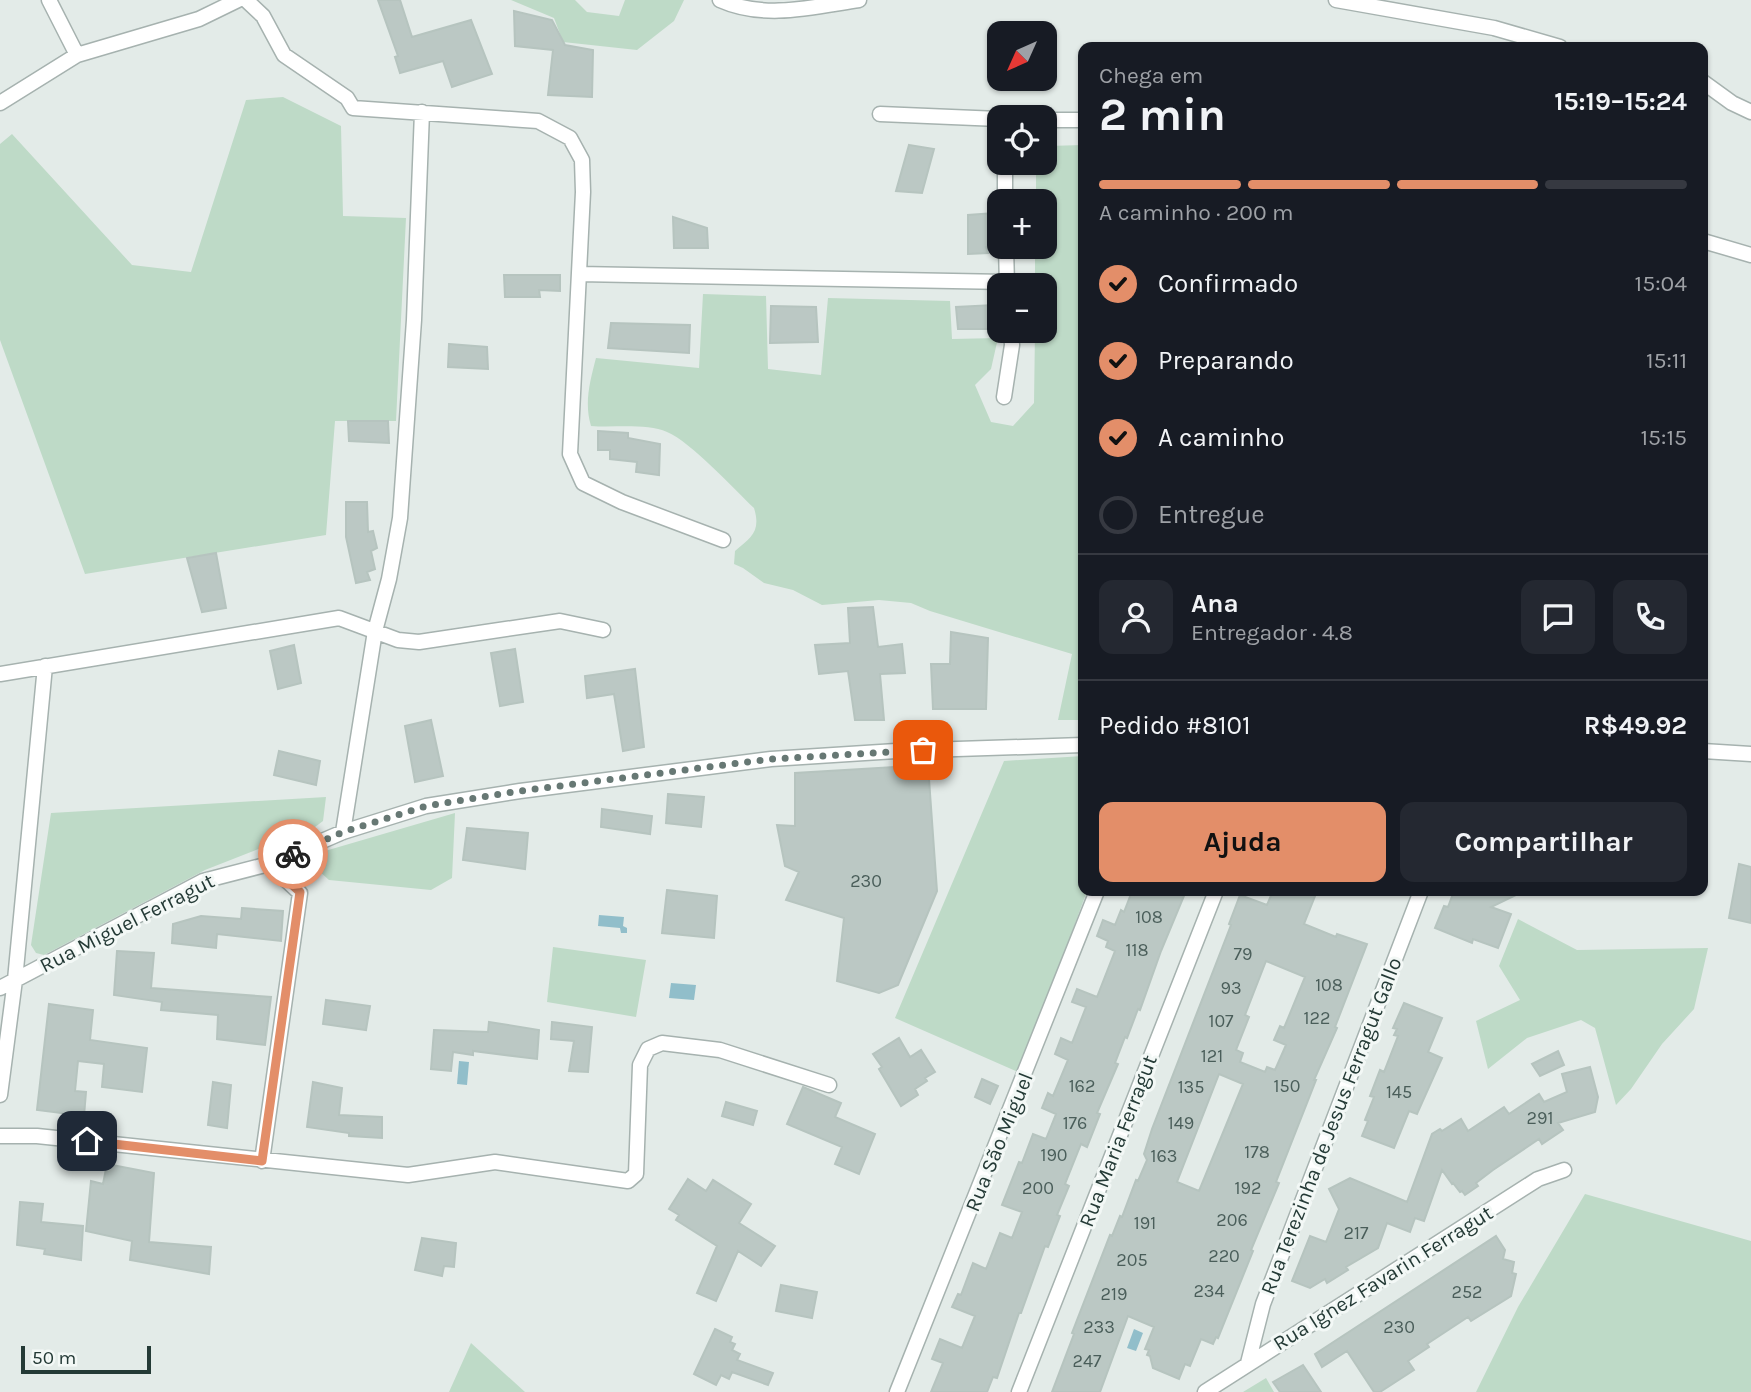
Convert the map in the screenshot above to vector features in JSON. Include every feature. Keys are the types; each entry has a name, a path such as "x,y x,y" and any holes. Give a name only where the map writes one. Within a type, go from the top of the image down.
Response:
{"street":[{"path":"49,0 78,55"},
{"path":"0,103 78,55 199,19 238,0"},
{"path":"246,0 263,16 284,55 347,98 353,108 537,121 570,138 582,160 570,454 583,483 622,502 723,540"},
{"path":"720,0 772,13 859,0"},
{"path":"1336,0 1493,28 1542,42"},
{"path":"1708,86 1732,103 1751,112"},
{"path":"343,832 375,631 389,579 400,518 414,320 422,112"},
{"path":"880,114 987,118"},
{"path":"1057,120 1078,120"},
{"path":"1708,242 1751,255"},
{"path":"579,274 987,283"},
{"path":"1004,397 1012,343"},
{"path":"0,674 339,618 398,640 419,642 560,621 603,630"},
{"path":"0,1095 15,980 45,666"},
{"name":"Rua Miguel Ferragut","path":"0,988 203,881 269,864 343,832 426,806 520,791 771,759 896,751 1078,745"},
{"path":"1708,751 1751,754"},
{"path":"262,1161 300,892 269,864"},
{"name":"Rua São Miguel","path":"897,1392 1095,896"},
{"name":"Rua Maria Ferragut","path":"1019,1392 1214,896"},
{"name":"Rua Terezinha de Jesus Ferragut Gallo","path":"1248,1363 1263,1304 1419,896"},
{"path":"0,1136 37,1136 408,1175 495,1162 628,1181 636,1174 640,1065 648,1049 662,1043 720,1050 829,1085"},
{"name":"Rua Ignez Favarin Ferragut","path":"1205,1392 1538,1179 1564,1170"}],"green space":[{"path":"511,0 575,0 587,12 619,16 625,0 684,0 674,21 637,50 563,42 554,18"},
{"path":"283,97 341,126 343,216 406,218 396,421 335,421 326,535 85,574 0,340 0,144 12,134 132,265 191,272 246,100"},
{"path":"1078,145 1078,720 1058,720 1072,654 911,603 879,600 822,605 793,590 764,583 734,564 735,551 756,528 754,508 700,455 677,437 659,429 591,426 589,417 588,400 596,358 699,368 703,294 766,296 768,369 821,375 828,298 950,301 952,339 987,338 987,343 997,343 991,369 975,385 991,422 1013,426 1034,403 1035,343 1057,343 1057,273 1035,273 1035,259 1057,259 1057,189 1036,189 1036,175 1057,175 1057,146"},
{"path":"1078,756 1078,896 1085,896 1020,1073 895,1018 1004,761"},
{"path":"326,797 323,821 315,827 205,870 44,955 36,953 31,945 51,813"},
{"path":"455,813 452,878 431,890 329,880 319,871 319,863 325,851"},
{"path":"1518,919 1577,950 1708,948 1694,1009 1662,1044 1631,1089 1616,1105 1595,1028 1581,1020 1527,1038 1488,1069 1476,1021 1520,1000 1499,966"},
{"path":"553,947 646,960 636,1017 547,1002"},
{"path":"1585,1194 1751,1241 1751,1392 1476,1392 1518,1307"},
{"path":"471,1343 525,1392 449,1392"},
{"path":"1266,1378 1274,1392 1243,1392"}],"water":[{"path":"599,915 624,917 623,926 627,928 627,933 621,933 620,928 598,926"},
{"path":"671,983 696,985 694,1000 669,998"},
{"path":"459,1061 469,1062 467,1085 457,1084"},
{"path":"1134,1329 1143,1333 1136,1351 1127,1348"}],"building":[{"path":"378,0 400,0 412,37 471,20 492,74 452,87 443,61 400,73 395,57 398,56"},
{"path":"514,11 552,20 565,45 593,50 592,97 548,95 553,50 515,46"},
{"path":"909,145 934,149 922,193 896,191"},
{"path":"987,214 987,253 968,254 968,215"},
{"path":"673,217 707,228 708,248 674,248"},
{"path":"504,275 560,275 560,291 539,290 540,297 505,297"},
{"path":"987,305 987,329 958,329 956,307"},
{"path":"771,306 816,307 818,342 770,343"},
{"path":"611,323 690,325 689,353 608,348"},
{"path":"449,344 487,347 488,369 448,367"},
{"path":"348,421 388,421 389,443 349,441"},
{"path":"598,431 628,433 628,438 660,444 659,475 636,472 637,462 610,459 610,450 598,450"},
{"path":"346,502 367,502 368,532 373,531 377,548 371,551 375,569 367,572 370,580 356,583 346,537"},
{"path":"216,553 226,608 202,612 187,558"},
{"path":"873,607 878,647 902,644 905,673 880,674 884,720 855,720 848,671 819,674 815,645 850,643 848,608"},
{"path":"951,632 988,638 986,709 933,709 931,664 950,664"},
{"path":"294,645 301,683 278,689 270,651"},
{"path":"515,649 523,702 500,706 491,653"},
{"path":"635,669 644,747 623,751 614,694 587,698 585,676"},
{"path":"431,720 443,776 415,782 405,726"},
{"path":"279,751 320,761 316,785 274,775"},
{"path":"928,765 937,891 898,985 879,993 837,981 844,918 786,900 799,872 785,866 777,825 795,826 795,773"},
{"path":"668,794 704,797 701,827 666,823"},
{"path":"602,809 652,816 650,834 601,827"},
{"path":"467,828 528,833 525,869 463,860"},
{"path":"1739,864 1751,867 1751,923 1729,918"},
{"path":"667,890 717,896 714,938 662,933"},
{"path":"1130,896 1184,896 1140,1010 1138,1009 1127,1038 1125,1037 1115,1063 1118,1064 1097,1113 1100,1114 1087,1147 1081,1144 1065,1184 1069,1186 1057,1215 1060,1216 1048,1247 1045,1246 997,1378 993,1377 987,1392 931,1392 943,1363 932,1359 940,1339 962,1348 975,1316 952,1307 958,1294 961,1295 973,1263 986,1269 1000,1233 1012,1238 1022,1212 1002,1205 1033,1134 1046,1139 1056,1114 1042,1108 1048,1093 1053,1096 1068,1060 1055,1054 1061,1038 1072,1043 1086,1007 1072,1002 1077,989 1097,997 1115,951 1106,947 1108,941 1097,936 1103,920 1115,925 1121,910 1124,912"},
{"path":"1240,896 1267,905 1271,896 1315,896 1304,924 1336,937 1337,934 1367,944 1276,1182 1279,1183 1251,1250 1253,1251 1218,1338 1216,1337 1213,1344 1201,1339 1190,1366 1185,1364 1179,1379 1153,1368 1150,1356 1147,1355 1149,1350 1145,1349 1154,1327 1128,1316 1100,1392 1052,1392 1110,1235 1112,1236 1120,1216 1122,1217 1147,1160 1144,1154 1152,1129 1231,925 1229,924","holes":["1266,961 1305,977 1284,1028 1280,1026 1274,1040 1286,1045 1275,1070 1267,1067 1265,1072 1240,1062 1243,1053 1236,1050 1249,1017 1245,1015","1219,1074 1243,1084 1199,1191 1177,1182"]},
{"path":"1452,896 1514,896 1491,907 1511,914 1498,948 1473,939 1472,943 1435,928 1444,906 1448,907"},
{"path":"242,908 283,911 281,941 217,934 216,948 172,943 173,924 201,916 241,919"},
{"path":"117,951 154,953 151,988 271,997 265,1045 217,1039 218,1015 161,1010 162,1002 114,995"},
{"path":"326,1000 370,1006 366,1030 323,1024"},
{"path":"1404,1003 1442,1018 1428,1052 1442,1058 1417,1114 1409,1111 1394,1148 1362,1136 1374,1097 1370,1096 1380,1070 1384,1072 1398,1036 1394,1035 1397,1029 1393,1028"},
{"path":"49,1004 93,1010 90,1040 147,1048 142,1092 102,1087 104,1064 78,1061 75,1091 86,1092 84,1116 37,1110"},
{"path":"489,1022 539,1030 537,1059 473,1051 473,1055 453,1052 451,1071 431,1069 434,1030 488,1032"},
{"path":"552,1022 592,1027 588,1072 569,1071 574,1041 551,1039"},
{"path":"899,1038 910,1057 921,1050 935,1072 915,1089 918,1095 901,1106 873,1054"},
{"path":"1558,1051 1564,1065 1540,1076 1532,1064"},
{"path":"1590,1067 1598,1097 1595,1112 1558,1123 1563,1130 1542,1144 1539,1139 1493,1170 1465,1195 1452,1184 1442,1170 1424,1221 1415,1218 1410,1232 1387,1223 1378,1248 1346,1267 1348,1270 1327,1283 1325,1279 1310,1288 1292,1281 1310,1236 1326,1242 1339,1209 1329,1189 1350,1178 1407,1202 1432,1134 1461,1119 1468,1131 1504,1107 1509,1114 1539,1094 1544,1102 1567,1092 1562,1074"},
{"path":"982,1079 998,1086 990,1104 975,1097"},
{"path":"213,1082 231,1085 227,1128 208,1125"},
{"path":"313,1082 342,1088 339,1115 382,1117 382,1138 349,1136 349,1133 307,1127"},
{"path":"803,1087 841,1103 835,1117 875,1134 859,1174 835,1164 842,1147 787,1124"},
{"path":"726,1102 757,1111 753,1125 722,1116"},
{"path":"107,1164 154,1173 149,1242 211,1247 209,1274 130,1260 132,1241 86,1231 91,1181 103,1184"},
{"path":"688,1179 706,1191 713,1180 751,1204 739,1223 775,1246 761,1266 738,1251 716,1301 697,1293 717,1246 676,1220 679,1215 669,1209"},
{"path":"20,1202 43,1204 41,1222 83,1226 81,1260 44,1254 45,1249 17,1245"},
{"path":"1496,1236 1505,1250 1503,1259 1514,1262 1512,1273 1516,1274 1511,1296 1471,1321 1468,1317 1427,1344 1429,1347 1408,1361 1414,1370 1380,1392 1374,1392 1347,1351 1322,1367 1315,1354"},
{"path":"422,1238 456,1243 454,1267 444,1266 442,1276 415,1270"},
{"path":"781,1285 817,1292 812,1318 776,1311"},
{"path":"715,1329 732,1337 730,1342 735,1344 732,1350 740,1354 737,1360 773,1373 768,1385 732,1372 729,1379 721,1375 716,1385 694,1374"},
{"path":"1303,1365 1321,1392 1280,1392 1273,1382"}],"way so far":[{"path":"293,854 343,832 426,806 520,791 771,759 923,750"}],"route":[{"path":"87,1141 262,1161 300,892 269,864 293,854"}]}
